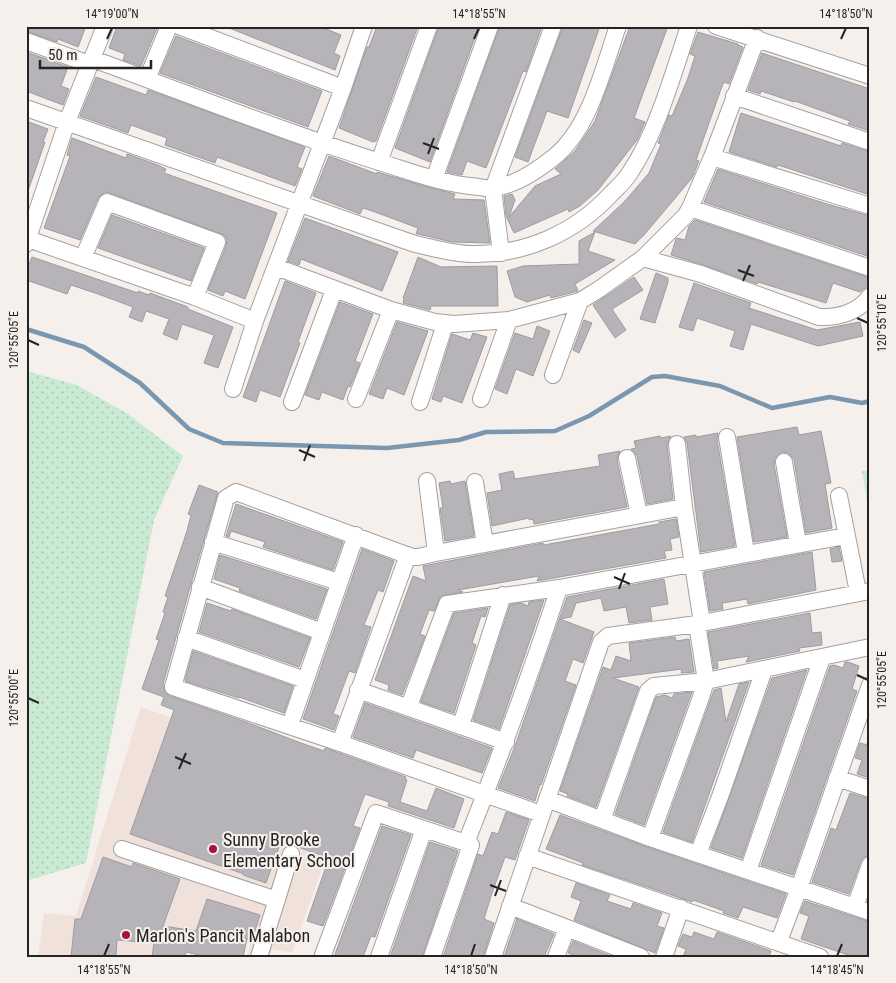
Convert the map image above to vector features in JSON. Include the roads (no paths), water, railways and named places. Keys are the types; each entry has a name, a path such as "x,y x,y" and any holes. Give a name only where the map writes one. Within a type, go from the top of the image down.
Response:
{"street":[{"path":"105,26 67,122 27,242 83,258 195,297 255,321"},
{"path":"147,79 169,26"},
{"path":"179,26 343,88"},
{"path":"379,162 429,26"},
{"path":"434,179 490,26"},
{"path":"501,253 494,189 553,26"},
{"path":"26,41 147,79 379,162 434,179 465,186 494,189 513,182 538,168 556,156 571,139 590,105 618,26"},
{"path":"26,108 416,244 471,254 501,253 527,248 575,225 598,209 631,172 658,116 689,26"},
{"path":"716,26 870,76"},
{"path":"233,389 255,321 343,88 358,28"},
{"path":"276,267 391,310 445,324 509,320 580,301 643,258 670,232 690,208 712,157 756,38"},
{"path":"734,96 870,142"},
{"path":"712,157 870,206"},
{"path":"83,258 107,202 217,242 195,297"},
{"path":"690,208 870,268"},
{"path":"643,258 701,274 819,316 840,316 852,311 870,296"},
{"path":"292,402 334,290"},
{"path":"553,375 580,301"},
{"path":"356,399 391,310"},
{"path":"482,399 509,320"},
{"path":"420,402 445,324"},
{"path":"728,437 746,553"},
{"path":"650,838 706,681 693,562 684,507 677,444"},
{"path":"627,458 639,515"},
{"path":"784,462 798,544"},
{"path":"426,481 436,553"},
{"path":"475,482 485,544"},
{"path":"541,814 340,742 173,687 226,498 236,492 418,558 436,553 684,507"},
{"path":"493,957 601,642 608,636 700,624 864,592 846,536 839,496"},
{"path":"290,725 356,536"},
{"path":"409,706 447,604 559,588 693,562 846,536"},
{"path":"213,542 340,582"},
{"path":"340,742 408,555"},
{"path":"200,587 322,632"},
{"path":"466,843 506,742 559,588"},
{"path":"460,725 503,595"},
{"path":"186,638 306,680"},
{"path":"602,820 648,691 654,686 706,681 822,658 870,646"},
{"path":"748,871 822,658"},
{"path":"698,854 764,670"},
{"path":"779,942 837,778 863,725 870,685"},
{"path":"358,690 409,706 506,742"},
{"path":"837,778 870,789"},
{"path":"547,799 650,838 862,910 870,865"},
{"path":"323,956 376,813 471,845 432,957"},
{"path":"379,957 424,829"},
{"path":"122,849 277,900"},
{"path":"259,957 290,854"},
{"path":"527,856 820,957"},
{"path":"510,906 641,957"},
{"path":"664,957 680,908"},
{"path":"556,957 568,928"}],"waterway":[{"path":"26,329 84,347 140,383 189,429 223,443 387,448 459,440 486,432 555,431 589,416 652,377 665,376 720,386 772,408 830,397 862,403 870,401"}],"place":[{"name":"Sunny Brooke Elementary School","path":"213,849"},
{"name":"Marlon's Pancit Malabon","path":"126,935"}]}
